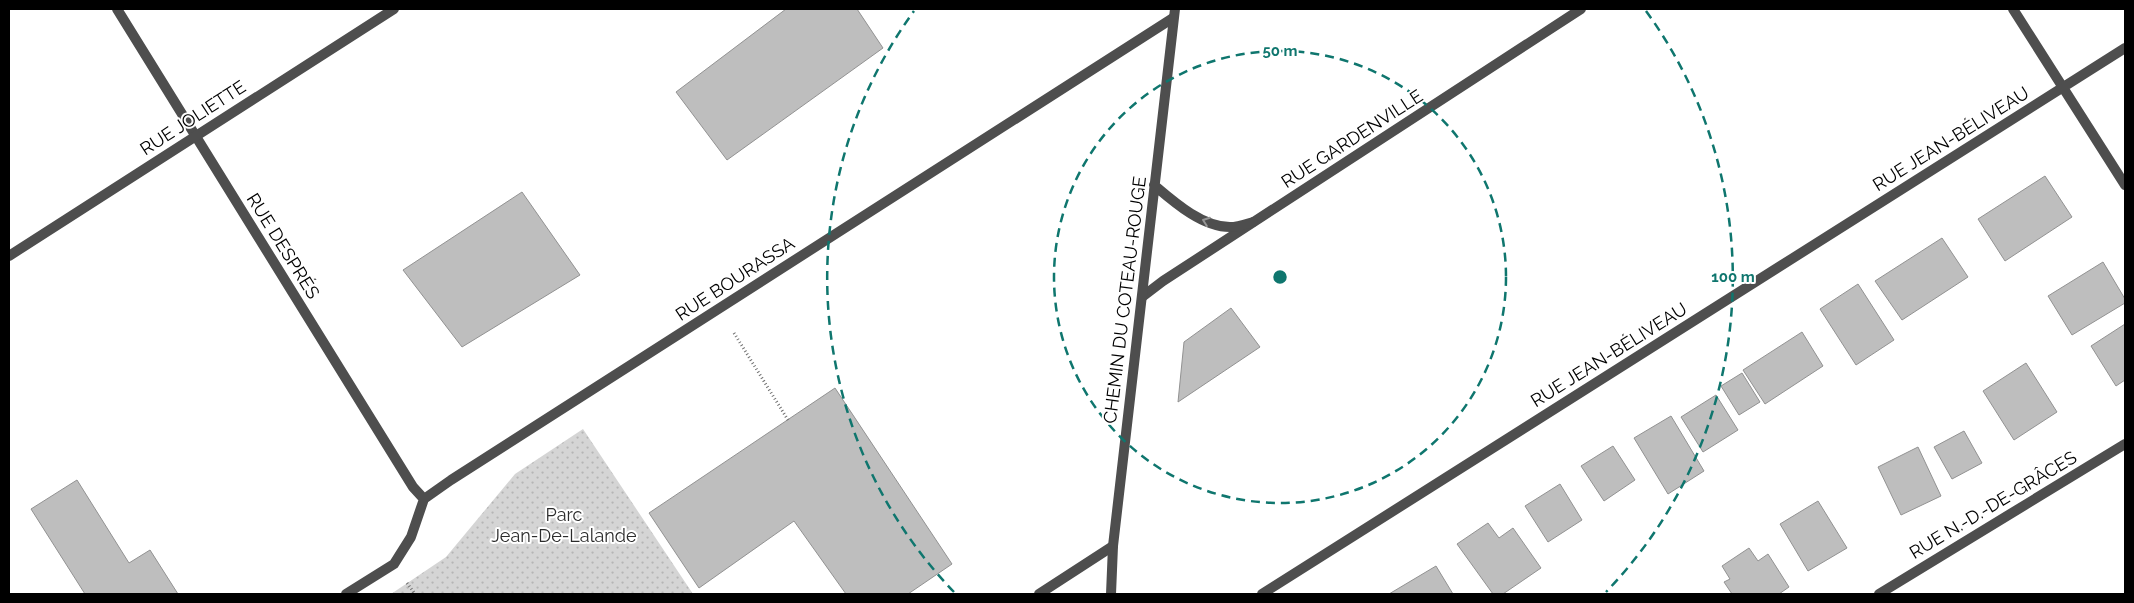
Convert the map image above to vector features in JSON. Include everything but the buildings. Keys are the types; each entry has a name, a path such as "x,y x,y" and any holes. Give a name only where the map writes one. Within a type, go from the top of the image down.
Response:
{"street":[{"name":"RUE DESPRÉS","path":"117,9 413,487 424,499"},
{"name":"RUE JOLIETTE","path":"9,256 394,9"},
{"name":"RUE GARDENVILLE","path":"1142,297 1253,222 1581,9"},
{"path":"2013,9 2125,185"},
{"name":"CHEMIN DU COTEAU-ROUGE","path":"1110,594 1113,546 1174,14"},
{"name":"RUE BOURASSA","path":"424,499 1174,14"},
{"name":"RUE JEAN-BÉLIVEAU","path":"1262,594 2125,48"},
{"path":"1154,185 1185,210 1204,221 1230,227 1253,222"},
{"name":"RUE N.-D.-DE-GRÂCES","path":"1878,594 2125,444"},
{"path":"346,594 394,564 411,537 424,499"},
{"path":"1039,594 1113,546"}],"path":[{"path":"734,333 788,420"},
{"path":"407,583 415,594"}],"green space":[{"name":"Parc Jean-De-Lalande","path":"583,429 693,594 391,594 446,557 515,474"}]}
